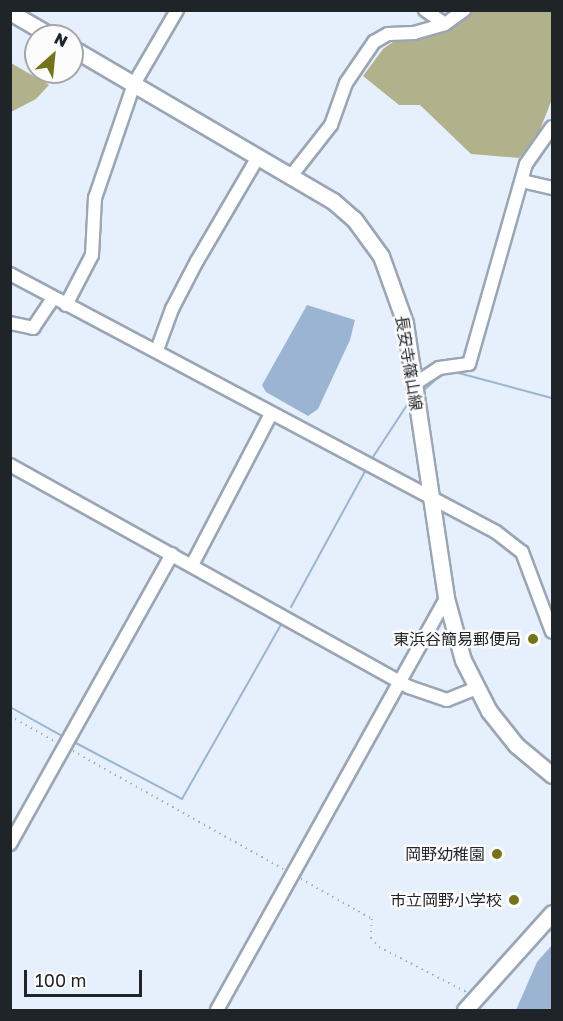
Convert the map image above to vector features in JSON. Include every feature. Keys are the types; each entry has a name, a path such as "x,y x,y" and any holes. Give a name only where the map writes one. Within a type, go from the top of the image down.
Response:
{"main road":[{"path":"10,12 30,24"},
{"name":"長安寺篠山線","path":"84,55 291,176 347,213 381,256 405,323 446,598 463,660 476,688 516,745 552,775"},
{"path":"465,1011 552,913"}],"street":[{"path":"66,305 92,255 95,198 134,84 177,10"},
{"path":"425,10 445,24"},
{"path":"291,176 331,125 346,83 374,42 388,34 414,33 445,24 464,10"},
{"path":"413,385 439,368 469,364 526,164 552,127"},
{"path":"157,350 172,309 197,261 258,157"},
{"path":"522,181 552,188"},
{"path":"10,274 66,305 157,350 430,500 496,532 522,552 552,632"},
{"path":"10,322 33,328 53,298"},
{"path":"192,565 271,414"},
{"path":"10,465 400,682 447,700 476,688"},
{"path":"10,844 172,554"},
{"path":"217,1011 446,598"}],"path":[{"path":"10,716 367,915 372,919 371,938 379,947 477,997"}],"green space":[{"path":"471,11 552,11 552,99 538,135 519,158 471,154 420,105 399,105 363,76 383,49 407,32 432,20"},
{"path":"11,63 24,71 24,84 49,85 36,99 11,112"}],"water":[{"path":"307,305 355,320 350,340 318,409 308,416 266,392 262,385"},
{"path":"552,945 552,1010 516,1010 537,962"}],"waterway":[{"path":"451,371 552,398"},
{"path":"423,391 443,373"},
{"path":"371,460 409,402"},
{"path":"291,607 365,471"},
{"path":"74,742 182,799 281,625"},
{"path":"10,707 66,738"}],"place":[{"name":"東浜谷簡易郵便局","path":"533,639"},
{"name":"岡野幼稚園","path":"497,854"},
{"name":"市立岡野小学校","path":"514,900"}]}
